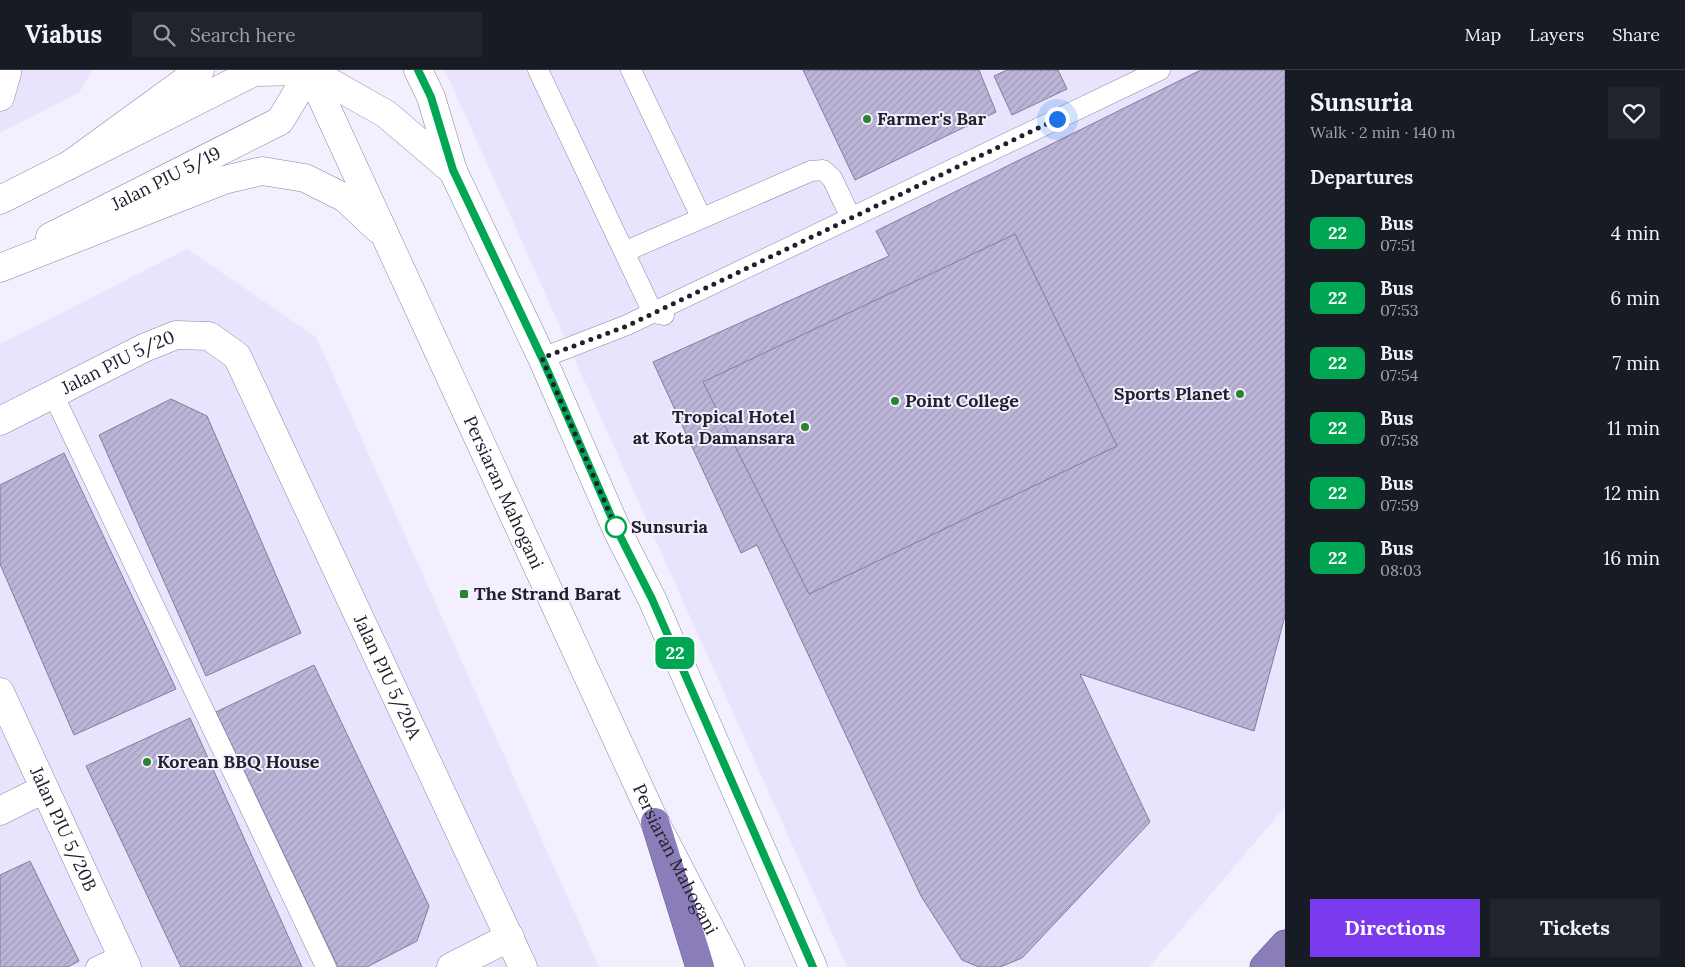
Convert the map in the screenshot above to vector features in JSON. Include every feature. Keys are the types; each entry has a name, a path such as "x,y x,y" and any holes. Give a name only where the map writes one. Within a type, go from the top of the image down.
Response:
{"highway":[{"path":"655,822 700,967"},
{"path":"1264,967 1285,944"}],"main road":[{"path":"68,166 200,70"},
{"path":"0,200 254,72 310,70 386,114 453,170"},
{"name":"Persiaran Mahogani","path":"310,70 655,822 730,967"},
{"name":"Jalan PJU 5/19","path":"0,262 280,121 310,70"},
{"path":"418,70 431,97 453,170 542,358 617,530 652,599 813,967"},
{"path":"0,268 224,180 262,171 305,178 345,198 390,241"},
{"name":"Jalan PJU 5/20","path":"0,421 144,348 176,335 208,336 237,356 252,385"},
{"name":"Jalan PJU 5/20A","path":"252,385 523,967"},
{"name":"Jalan PJU 5/20B","path":"0,692 124,961"},
{"path":"0,811 44,789"},
{"path":"450,967 510,936"}],"lane":[{"path":"538,70 653,313"},
{"path":"631,70 702,217"},
{"path":"542,358 653,313 1160,70"},
{"path":"624,252 811,171 823,170 832,178 851,218"},
{"path":"653,313 676,316"},
{"path":"53,394 326,967"},
{"path":"96,967 124,961"}],"shaded area":[{"path":"0,70 92,70 79,93 0,133"},
{"path":"445,70 1285,70 1285,807 1149,967 847,967"},
{"path":"187,249 316,337 599,967 0,967 0,344"}],"building":[{"path":"803,70 979,70 996,112 855,180"},
{"path":"1007,70 1058,70 1067,89 1012,115 994,76"},
{"path":"1201,70 1285,70 1285,616 1254,731 1080,674 1150,822 1022,958 1000,967 979,967 962,960 921,896 757,545 741,553 653,362 889,256 876,231"},
{"path":"1015,234 1117,446 809,594 703,382"},
{"path":"171,399 207,416 301,633 206,676 99,435"},
{"path":"64,453 176,689 74,735 0,564 0,485"},
{"path":"314,665 429,906 417,941 367,967 338,967 216,712"},
{"path":"190,718 302,967 181,967 86,766"},
{"path":"30,861 79,961 68,967 0,967 0,875"}],"bus line":[{"name":"22","path":"418,70 431,97 453,170 542,358 617,530 652,599 813,967"}],"place":[{"name":"Farmer's Bar","path":"867,119"},
{"name":"Sports Planet","path":"1240,394"},
{"name":"Point College","path":"895,401"},
{"name":"Tropical Hotel at Kota Damansara","path":"805,427"},
{"name":"Sunsuria","path":"616,527"},
{"name":"The Strand Barat","path":"464,594"},
{"name":"Korean BBQ House","path":"147,762"}],"route":[{"path":"616,527 617,530 542,358 627,326 1057,119"}]}
